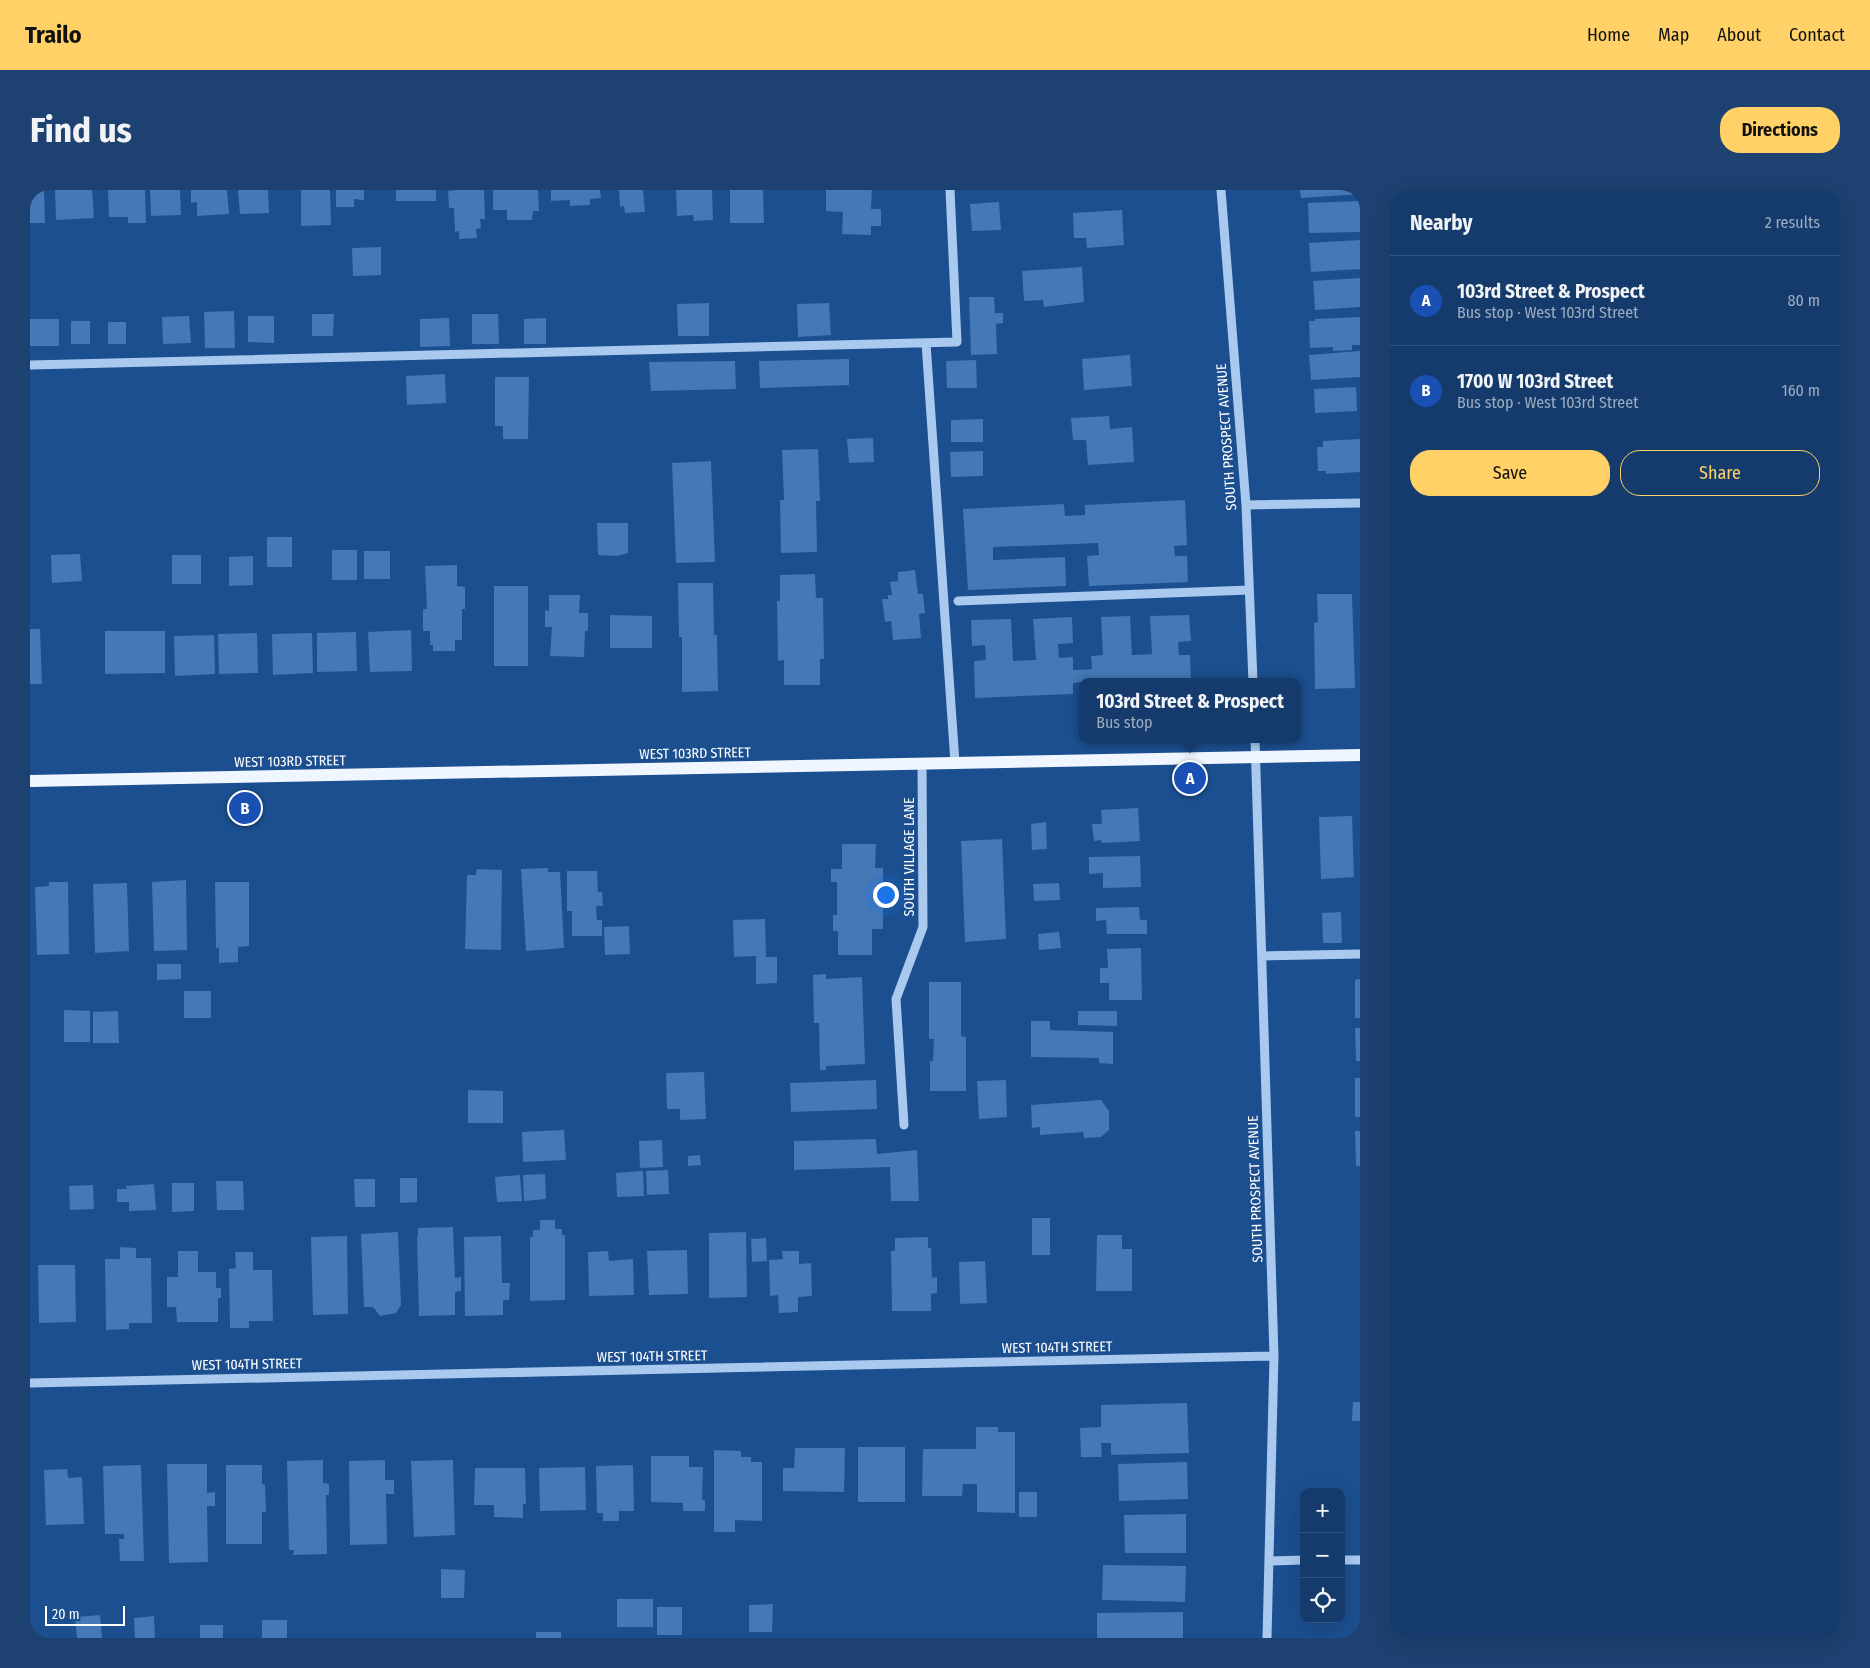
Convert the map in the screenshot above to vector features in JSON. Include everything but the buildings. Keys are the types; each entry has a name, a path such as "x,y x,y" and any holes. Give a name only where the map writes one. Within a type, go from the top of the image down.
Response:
{"main road":[{"name":"WEST 103RD STREET","path":"30,781 1360,755"}],"street":[{"path":"30,365 957,342 950,190"},
{"name":"SOUTH PROSPECT AVENUE","path":"1221,190 1246,505 1252,678"},
{"path":"926,343 955,762"},
{"path":"1246,505 1360,503"},
{"path":"958,601 1249,590"},
{"name":"SOUTH PROSPECT AVENUE","path":"1255,743 1274,1356 1268,1638"},
{"name":"SOUTH VILLAGE LANE","path":"904,1125 896,999 923,927 922,763"},
{"path":"1262,956 1360,954"},
{"name":"WEST 104TH STREET","path":"30,1383 1274,1356"},
{"path":"1270,1561 1300,1560"},
{"path":"1345,1560 1360,1560"}],"place":[{"name":"103rd Street & Prospect","path":"1190,778"},
{"name":"1700 W 103rd Street","path":"245,808"}]}
